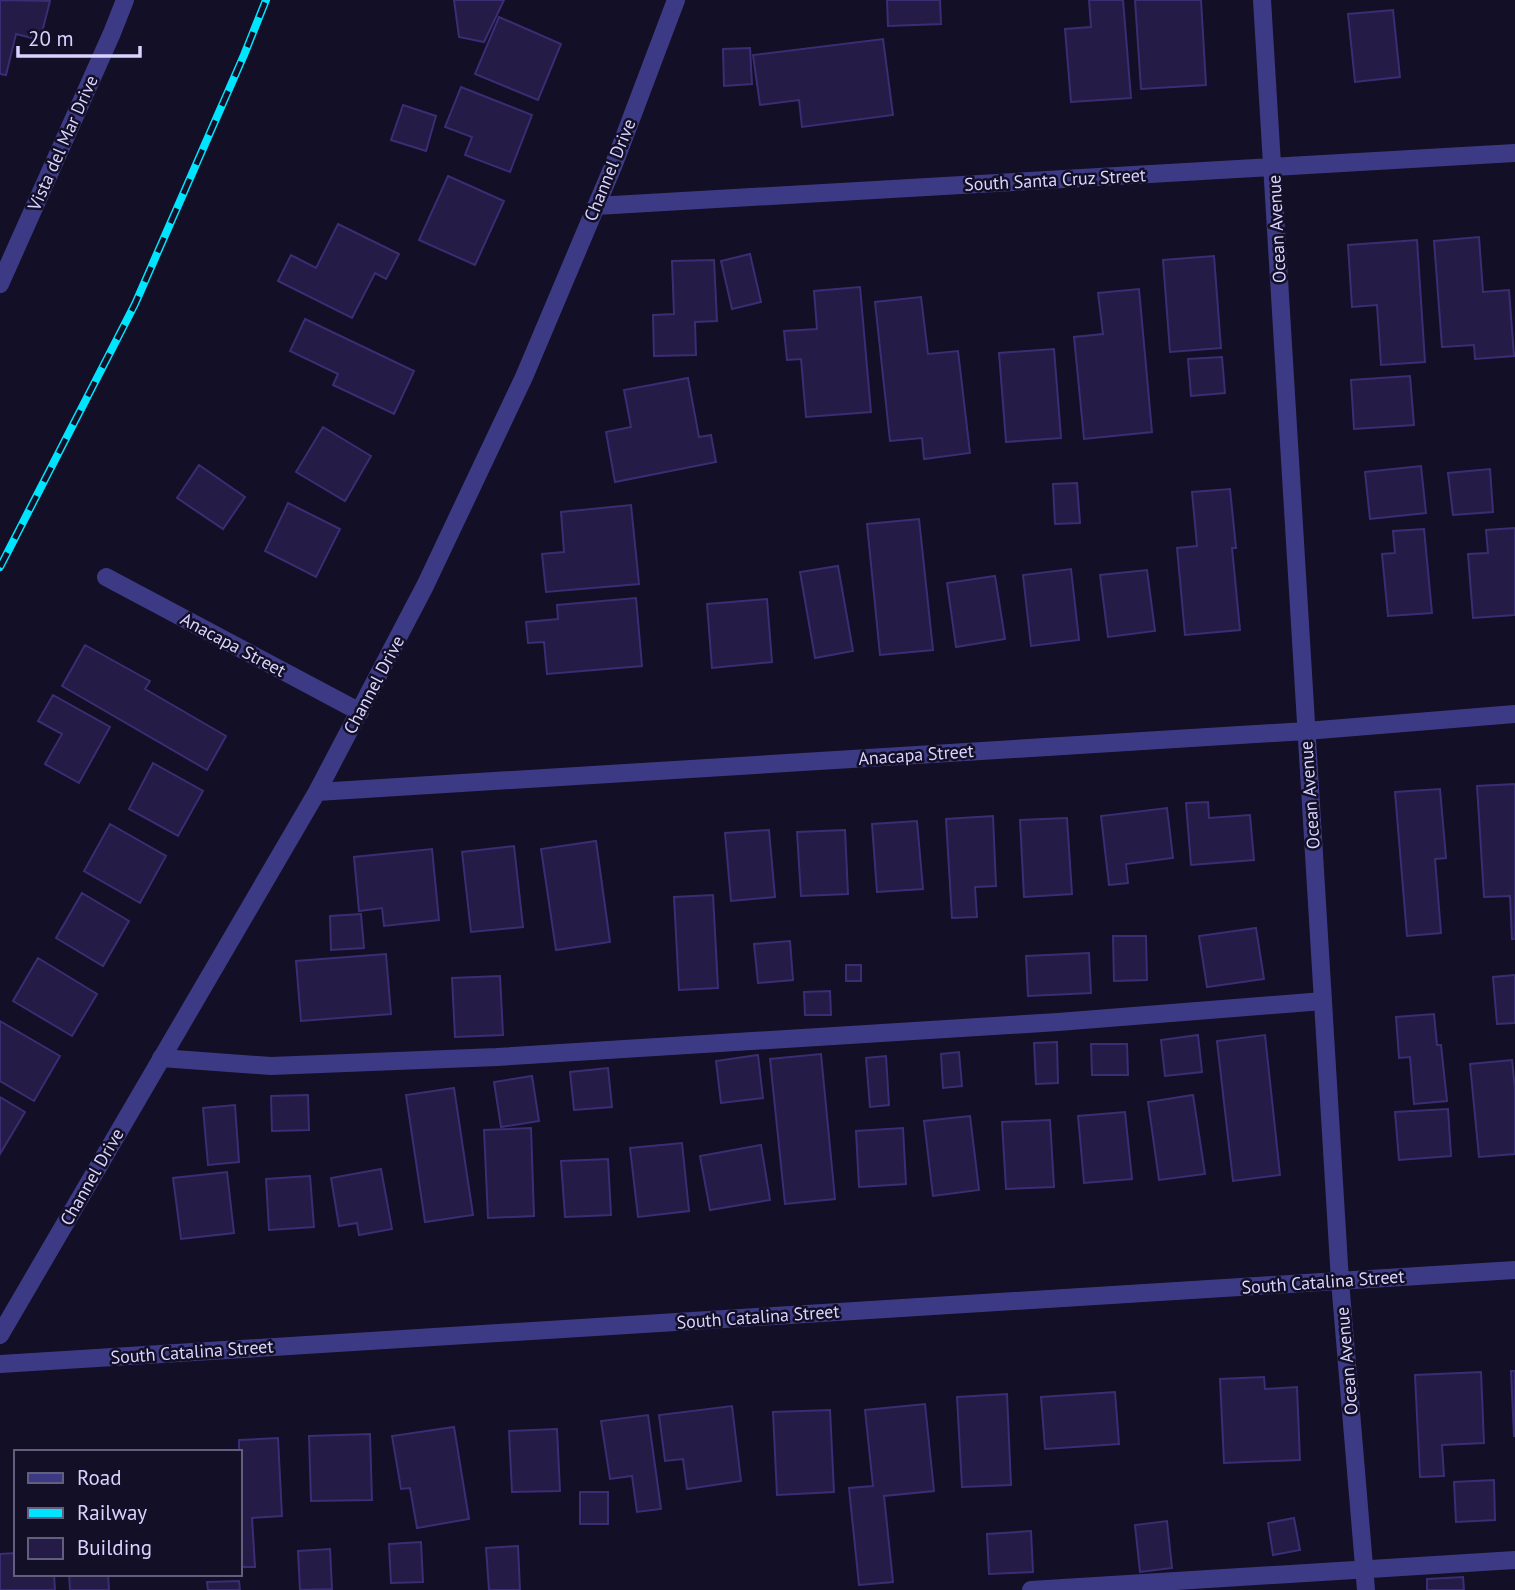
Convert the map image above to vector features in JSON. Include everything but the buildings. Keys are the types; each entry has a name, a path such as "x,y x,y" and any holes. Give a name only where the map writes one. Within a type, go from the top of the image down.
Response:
{"street":[{"name":"Vista del Mar Drive","path":"0,284 113,33 125,0"},
{"name":"Channel Drive","path":"0,1335 317,792 425,586 524,377 596,206 676,0"},
{"name":"Ocean Avenue","path":"1262,0 1340,1281 1366,1590"},
{"name":"South Santa Cruz Street","path":"596,206 1515,153"},
{"name":"Anacapa Street","path":"106,578 360,712"},
{"name":"Anacapa Street","path":"317,792 1306,731 1515,714"},
{"path":"162,1058 271,1066 497,1057 1058,1023 1323,1001"},
{"name":"South Catalina Street","path":"0,1364 1515,1270"},
{"path":"1031,1590 1515,1560"}],"railway":[{"path":"0,567 135,304 266,0"}]}
